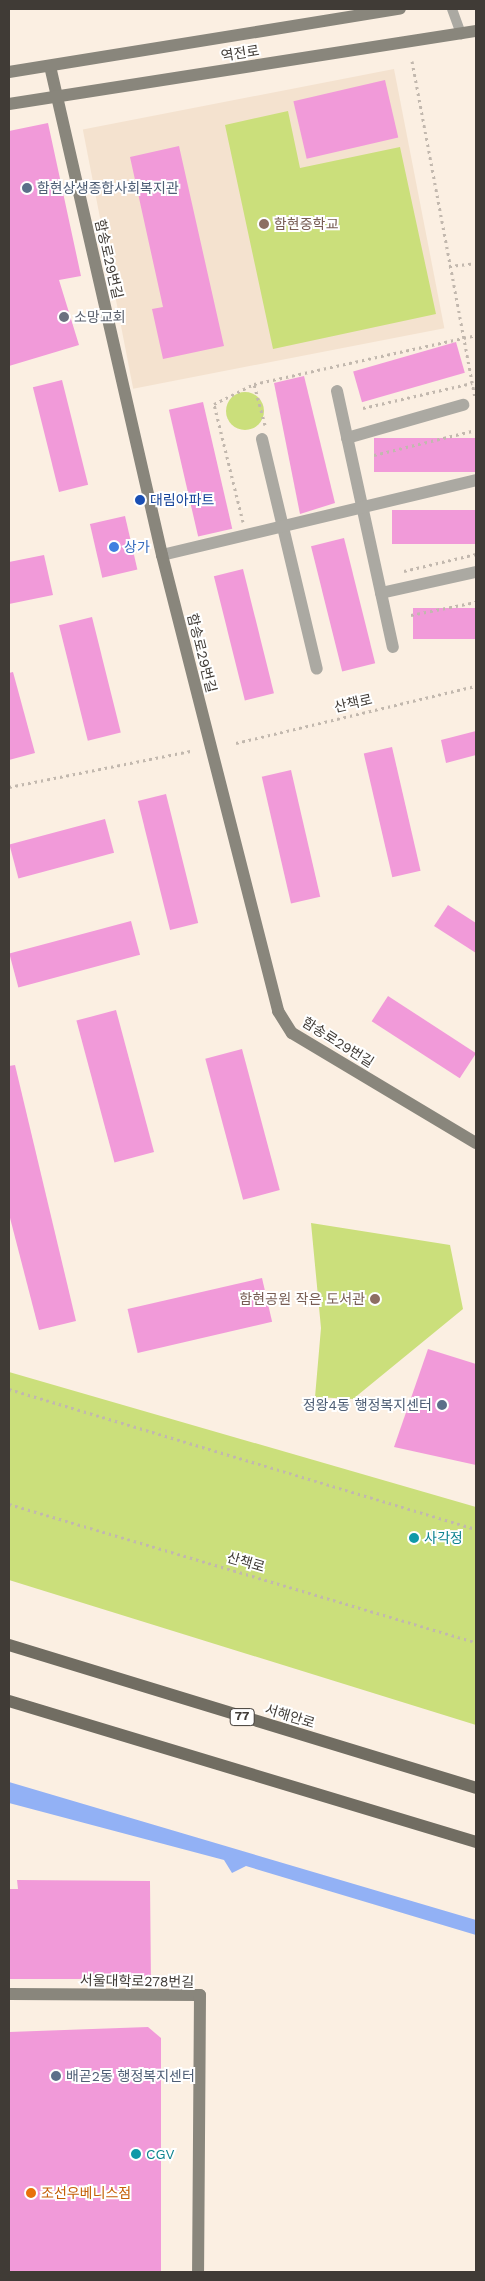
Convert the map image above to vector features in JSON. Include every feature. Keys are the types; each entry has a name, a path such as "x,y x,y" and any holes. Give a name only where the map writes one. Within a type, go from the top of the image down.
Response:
{"main road":[{"name":"서해안로","path":"9,1645 476,1788"},
{"path":"9,1701 476,1842"}],"street":[{"name":"역전로","path":"9,72 400,9"},
{"name":"역전로","path":"9,104 476,31"},
{"name":"함송로29번길","path":"50,66 162,555 278,1011 292,1033 476,1143"},
{"path":"337,390 393,647"},
{"path":"348,438 462,405"},
{"path":"264,435 281,528 316,669"},
{"path":"162,555 363,509 476,480"},
{"path":"381,593 476,572"},
{"name":"서울대학로278번길","path":"9,1994 200,1995 198,2272"}],"lane":[{"path":"452,9 461,34"}],"path":[{"path":"412,61 461,338 476,403"},
{"path":"449,266 476,263"},
{"path":"245,531 214,404 254,384 476,335"},
{"path":"254,384 264,435"},
{"path":"363,408 472,384"},
{"path":"374,455 476,430"},
{"path":"404,571 476,554"},
{"path":"412,615 476,602"},
{"name":"산책로","path":"236,743 476,686"},
{"path":"9,787 190,751"},
{"path":"9,1389 476,1529"},
{"name":"산책로","path":"9,1504 476,1642"}],"shaded area":[{"name":"함현중학교","path":"394,69 444,328 133,389 83,129"}],"green space":[{"path":"288,111 300,168 400,147 436,314 273,349 225,125"},
{"path":"245,392 252,393 258,398 263,404 263,418 258,424 252,429 245,430 238,429 232,424 227,418 226,411 227,404 232,398 238,393"},
{"path":"311,1223 450,1245 463,1309 353,1399 315,1397 321,1328"},
{"path":"9,1372 476,1507 476,1725 9,1580"}],"water":[{"path":"9,1782 476,1920 476,1935 246,1866 232,1873 224,1860 9,1803"}],"building":[{"path":"385,80 398,137 307,159 293,101"},
{"path":"48,123 81,276 59,280 79,345 9,366 9,131"},
{"path":"179,146 224,346 163,359 152,309 163,307 130,157"},
{"path":"456,342 465,373 362,402 353,371"},
{"path":"304,376 335,503 300,514 274,383"},
{"path":"62,380 88,485 59,492 33,387"},
{"path":"203,402 232,529 198,537 169,410"},
{"path":"374,438 476,438 476,472 374,472"},
{"path":"392,510 476,510 476,544 392,544"},
{"name":"상가","path":"125,516 137,570 102,578 90,524"},
{"path":"344,538 375,663 342,671 311,546"},
{"path":"44,555 53,595 9,604 9,562"},
{"path":"243,569 274,693 245,700 214,576"},
{"path":"413,608 476,608 476,639 413,639"},
{"path":"92,617 121,732 88,741 59,625"},
{"path":"13,672 35,753 9,760 9,673"},
{"path":"476,731 476,755 446,763 441,740"},
{"path":"392,747 421,871 392,877 364,754"},
{"path":"291,770 320,897 291,903 262,777"},
{"path":"166,794 198,923 170,930 138,801"},
{"path":"105,819 114,853 18,878 9,845"},
{"path":"448,905 476,923 476,953 434,926"},
{"path":"131,921 140,955 18,987 9,954"},
{"path":"388,996 476,1053 460,1078 372,1021"},
{"path":"116,1010 154,1152 114,1163 76,1021"},
{"path":"242,1049 280,1190 243,1200 205,1059"},
{"path":"15,1065 76,1321 39,1330 9,1214 9,1066"},
{"path":"262,1278 272,1322 138,1353 128,1309"},
{"name":"정왕4동 행정복지센터","path":"428,1349 476,1364 476,1465 394,1447"},
{"path":"17,1880 150,1881 151,1985 122,1985 122,1979 9,1979 9,1889 18,1889"},
{"path":"148,2027 161,2038 161,2272 9,2272 9,2032"}],"place":[{"name":"함현상생종합사회복지관","path":"27,188"},
{"name":"함현중학교","path":"264,224"},
{"name":"소망교회","path":"64,317"},
{"name":"대림아파트","path":"140,500"},
{"name":"상가","path":"114,547"},
{"name":"함현공원 작은 도서관","path":"375,1299"},
{"name":"정왕4동 행정복지센터","path":"442,1405"},
{"name":"사각정","path":"414,1538"},
{"name":"배곧2동 행정복지센터","path":"56,2076"},
{"name":"CGV","path":"136,2154"},
{"name":"조선우베니스점","path":"31,2193"}]}
